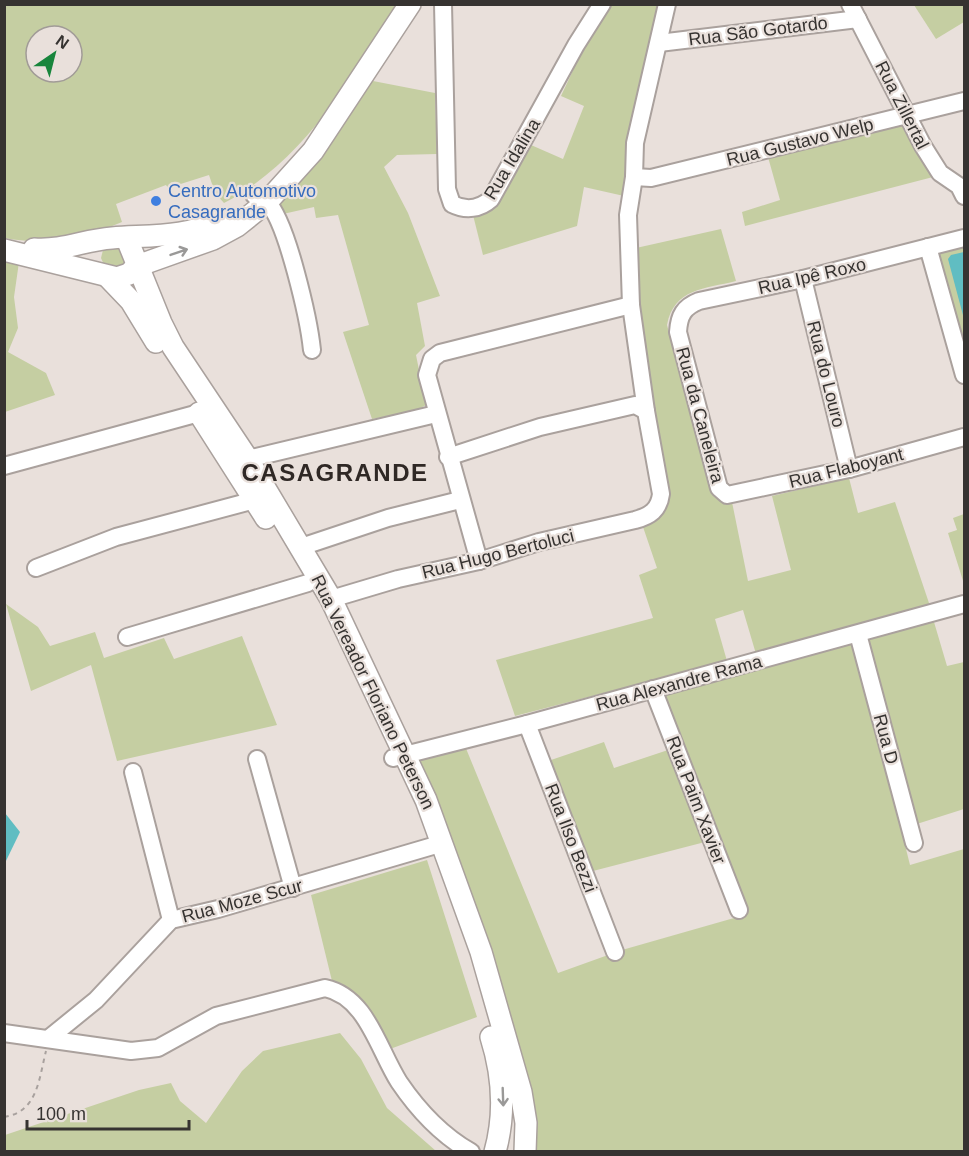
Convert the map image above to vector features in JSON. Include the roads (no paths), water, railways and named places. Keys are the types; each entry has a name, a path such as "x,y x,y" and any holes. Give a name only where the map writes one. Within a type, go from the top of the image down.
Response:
{"main road":[{"path":"4,249 105,277 124,276 137,266 213,239 237,226 348,98 410,4"},
{"path":"4,249 51,250 113,238 128,239 187,232 212,225 260,198"},
{"path":"128,239 134,249 137,266"},
{"path":"99,241 94,257 105,277"},
{"name":"Rua Vereador Floriano Peterson","path":"137,266 173,347 239,461 255,500 308,583 399,756"},
{"name":"Rua Vereador Floriano Peterson","path":"105,277 142,317 199,413 239,461 301,547 331,599 481,952 521,1092 526,1123 525,1152"},
{"name":"Rua Vereador Floriano Peterson","path":"436,845 502,1081 503,1114 495,1152"}],"street":[{"name":"Rua Idalina","path":"443,4 447,189 452,204 462,209 484,206 491,199 576,45 602,4"},
{"path":"448,457 540,427 640,408 623,308 628,215 634,177 635,143 667,4"},
{"name":"Rua São Gotardo","path":"659,43 854,12"},
{"name":"Rua Zillertal","path":"854,12 906,115 940,173 959,186 964,196"},
{"name":"Rua Gustavo Welp","path":"634,177 651,178 964,101"},
{"path":"260,198 280,226 305,304 312,350"},
{"name":"Rua Ipê Roxo","path":"678,332 682,313 689,305 964,238"},
{"path":"928,248 964,375"},
{"name":"Rua do Louro","path":"803,279 849,469"},
{"path":"478,561 427,375 432,359 440,353 623,308"},
{"name":"Rua da Caneleira","path":"678,332 719,488 727,495"},
{"name":"Rua Hugo Bertoluci","path":"331,599 398,579 478,561 539,542 647,517 660,504 661,494 640,408"},
{"path":"4,466 199,413"},
{"path":"239,461 436,414"},
{"name":"Rua Flaboyant","path":"727,495 849,469 964,437"},
{"path":"36,568 116,537 255,500"},
{"path":"301,547 388,518 460,500"},
{"path":"127,637 308,583"},
{"name":"Rua Alexandre Rama","path":"399,756 527,724 964,604"},
{"name":"Rua D","path":"858,634 914,843"},
{"name":"Rua Paim Xavier","path":"653,690 739,910"},
{"name":"Rua Ilso Bezzi","path":"527,724 615,952"},
{"path":"257,759 293,888"},
{"path":"133,772 171,920"},
{"name":"Rua Moze Scur","path":"48,1039 103,992 171,920 293,888 436,845"},
{"path":"4,1033 131,1051 158,1048 216,1016 325,988 339,991 351,1000 362,1014 399,1081 424,1115 451,1141 471,1152"}],"water":[{"path":"964,252 964,319 948,259 951,255"},
{"path":"5,813 20,832 5,863"}],"place":[{"name":"Centro Automotivo Casagrande","path":"156,201"}],"district":[{"name":"CASAGRANDE","path":"335,472"}]}
